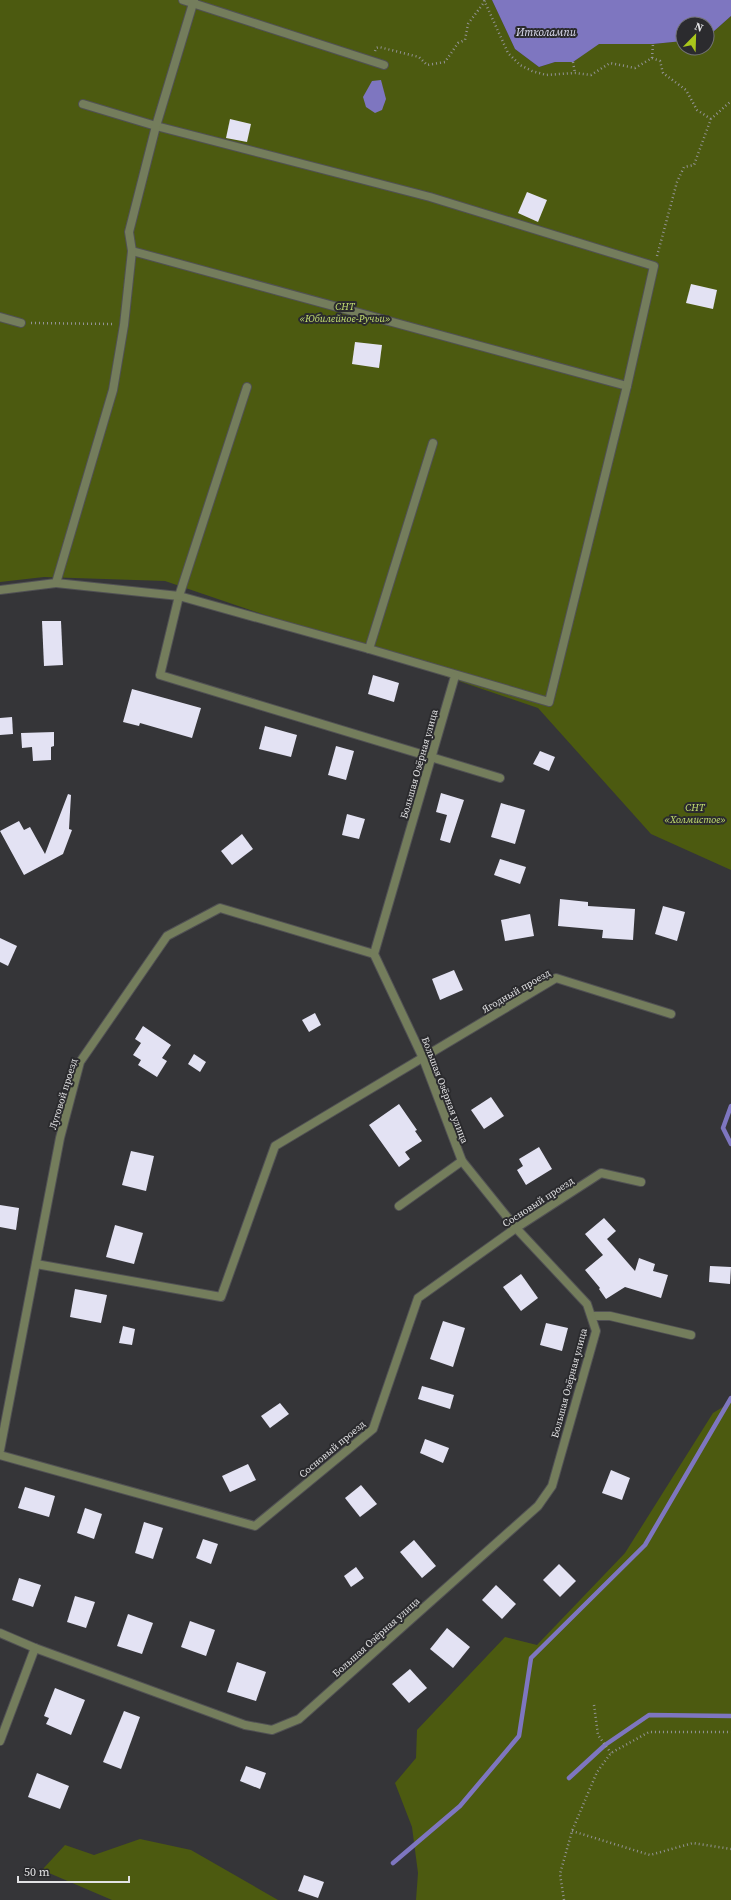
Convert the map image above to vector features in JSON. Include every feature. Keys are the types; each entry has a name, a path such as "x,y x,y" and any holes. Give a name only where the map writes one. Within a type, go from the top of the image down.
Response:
{"street":[{"path":"183,0 194,2 384,65"},
{"path":"56,583 112,390 124,325 132,251 129,232 156,126 194,2"},
{"path":"0,590 56,583 179,596 369,649 455,676 548,702 627,386 654,266 430,197 156,126 82,104"},
{"path":"132,251 627,386"},
{"path":"0,317 21,323"},
{"path":"247,387 179,596 160,675 500,778"},
{"path":"369,649 433,443"},
{"name":"Большая Озёрная улица","path":"0,1633 35,1648 245,1725 272,1730 299,1719 538,1506 552,1486 596,1331 592,1316 587,1304 516,1228 462,1161 423,1058 374,954 455,676"},
{"name":"Луговой проезд","path":"0,1450 60,1138 80,1062 167,936 220,908 374,954"},
{"name":"Ягодный проезд","path":"36,1264 221,1297 275,1146 556,978 671,1014"},
{"path":"399,1206 462,1161"},
{"name":"Сосновый проезд","path":"0,1455 255,1526 373,1429 418,1298 516,1228 601,1173 641,1182"},
{"path":"592,1316 610,1316 691,1335"},
{"path":"0,1741 35,1648"}],"path":[{"path":"376,48 388,48 419,57 426,65 445,62 458,43 465,40 468,24 485,0"},
{"path":"485,0 508,53 520,65 532,71 546,75 575,73 591,75 610,63 635,68 652,58"},
{"path":"652,58 653,44"},
{"path":"652,58 660,62 663,73 686,90 697,110 711,119"},
{"path":"573,62 575,73"},
{"path":"654,266 664,237 677,182 684,167 694,165 711,119 731,101"},
{"path":"21,323 56,322 124,325"},
{"path":"594,1705 598,1735 611,1753"},
{"path":"564,1900 560,1874 572,1831 597,1772 611,1753 649,1732 731,1732"},
{"path":"572,1831 650,1855 693,1843 731,1849"}],"green space":[{"name":"СНТ «Юбилейное-Ручьи»","path":"0,0 492,0 515,49 539,67 555,62 573,62 599,43 653,44 675,42 675,56 715,56 715,30 731,16 731,870 651,834 538,708 165,581 44,577 0,582"},
{"path":"731,1402 731,1900 416,1900 418,1873 412,1827 395,1783 416,1758 417,1730 505,1637 537,1645 625,1553 713,1413"},
{"path":"140,1839 191,1850 278,1900 112,1900 42,1870 65,1845 94,1855"}],"water":[{"name":"Итколампи","path":"492,0 731,0 731,16 715,30 715,16 675,16 675,42 653,44 599,44 573,62 555,62 539,67 515,49"},
{"path":"381,80 386,99 382,110 375,113 366,107 363,97 372,81"}],"building":[{"path":"230,119 251,124 247,142 226,138"},
{"path":"527,192 547,200 538,222 518,213"},
{"path":"691,284 717,290 713,309 686,303"},
{"path":"355,342 382,345 379,368 352,364"},
{"path":"42,621 61,621 63,665 44,666"},
{"path":"373,675 399,683 394,702 368,694"},
{"path":"132,689 201,708 192,738 140,723 139,726 123,722"},
{"path":"12,717 13,734 0,735 0,718"},
{"path":"265,726 297,735 291,757 259,749"},
{"path":"54,732 54,746 51,747 51,760 33,761 32,747 22,748 21,733"},
{"path":"336,746 354,751 346,780 328,775"},
{"path":"540,751 555,757 549,771 533,764"},
{"path":"441,793 464,800 450,843 440,840 447,815 436,812"},
{"path":"68,794 71,795 69,829 72,830 63,854 24,875 0,831 19,821 24,830 30,827 45,854"},
{"path":"501,803 525,810 515,844 491,837"},
{"path":"347,814 365,819 359,839 342,835"},
{"path":"242,834 253,849 232,865 221,851"},
{"path":"500,859 526,867 520,884 494,875"},
{"path":"560,899 588,902 588,906 635,909 633,940 602,938 603,930 558,926"},
{"path":"663,906 685,912 677,941 655,934"},
{"path":"530,914 534,936 505,941 501,920"},
{"path":"0,938 17,946 8,966 0,962"},
{"path":"454,970 463,990 440,1000 432,979"},
{"path":"315,1013 321,1025 309,1032 302,1020"},
{"path":"143,1026 171,1045 162,1058 167,1061 157,1077 138,1065 141,1060 133,1055 141,1043 135,1039"},
{"path":"194,1054 206,1062 200,1072 188,1064"},
{"path":"491,1097 504,1116 484,1129 471,1110"},
{"path":"399,1104 417,1130 415,1131 422,1141 405,1152 410,1159 399,1167 369,1125"},
{"path":"539,1147 552,1169 526,1185 517,1170 523,1166 519,1159"},
{"path":"131,1151 154,1156 146,1191 122,1185"},
{"path":"0,1205 19,1208 16,1230 0,1227"},
{"path":"604,1218 616,1231 607,1239 635,1271 639,1258 655,1264 653,1271 668,1275 661,1298 625,1287 606,1299 599,1289 600,1288 585,1270 603,1255 585,1234"},
{"path":"115,1225 143,1233 134,1264 106,1257"},
{"path":"710,1266 731,1267 730,1284 709,1282"},
{"path":"521,1274 538,1298 521,1311 503,1287"},
{"path":"75,1289 107,1295 101,1323 70,1317"},
{"path":"443,1321 465,1328 453,1367 430,1359"},
{"path":"546,1323 568,1328 562,1351 540,1345"},
{"path":"123,1326 135,1329 132,1345 119,1343"},
{"path":"422,1386 454,1395 450,1409 418,1399"},
{"path":"280,1403 289,1414 270,1428 261,1416"},
{"path":"425,1439 449,1448 443,1463 420,1453"},
{"path":"248,1464 256,1480 230,1492 222,1476"},
{"path":"611,1470 630,1478 622,1500 602,1493"},
{"path":"361,1485 377,1504 360,1517 345,1498"},
{"path":"25,1487 55,1496 49,1517 18,1508"},
{"path":"85,1508 102,1514 94,1539 77,1533"},
{"path":"144,1522 163,1528 153,1559 135,1553"},
{"path":"203,1539 218,1544 211,1564 196,1558"},
{"path":"414,1540 436,1566 422,1578 400,1552"},
{"path":"559,1564 576,1581 560,1597 543,1580"},
{"path":"356,1567 364,1578 351,1587 344,1576"},
{"path":"19,1578 41,1585 33,1607 12,1600"},
{"path":"496,1585 516,1604 502,1619 482,1600"},
{"path":"75,1596 95,1602 86,1628 67,1622"},
{"path":"128,1614 153,1623 142,1654 117,1646"},
{"path":"190,1621 215,1630 206,1656 181,1647"},
{"path":"447,1628 470,1647 453,1668 430,1649"},
{"path":"237,1662 266,1672 256,1701 227,1692"},
{"path":"410,1669 427,1688 409,1703 392,1684"},
{"path":"55,1688 85,1700 71,1735 46,1724 49,1718 44,1716"},
{"path":"124,1711 140,1717 121,1769 103,1762"},
{"path":"246,1766 266,1773 260,1789 240,1781"},
{"path":"37,1773 69,1786 60,1809 28,1797"},
{"path":"304,1875 324,1882 318,1898 298,1891"}],"waterway":[{"path":"731,1106 723,1128 731,1144"},
{"path":"393,1863 460,1806 519,1736 531,1658 645,1545 731,1398"},
{"path":"569,1778 605,1745 649,1715 731,1716"}],"park label":[{"name":"СНТ «Холмистое»","path":"695,812"}]}
